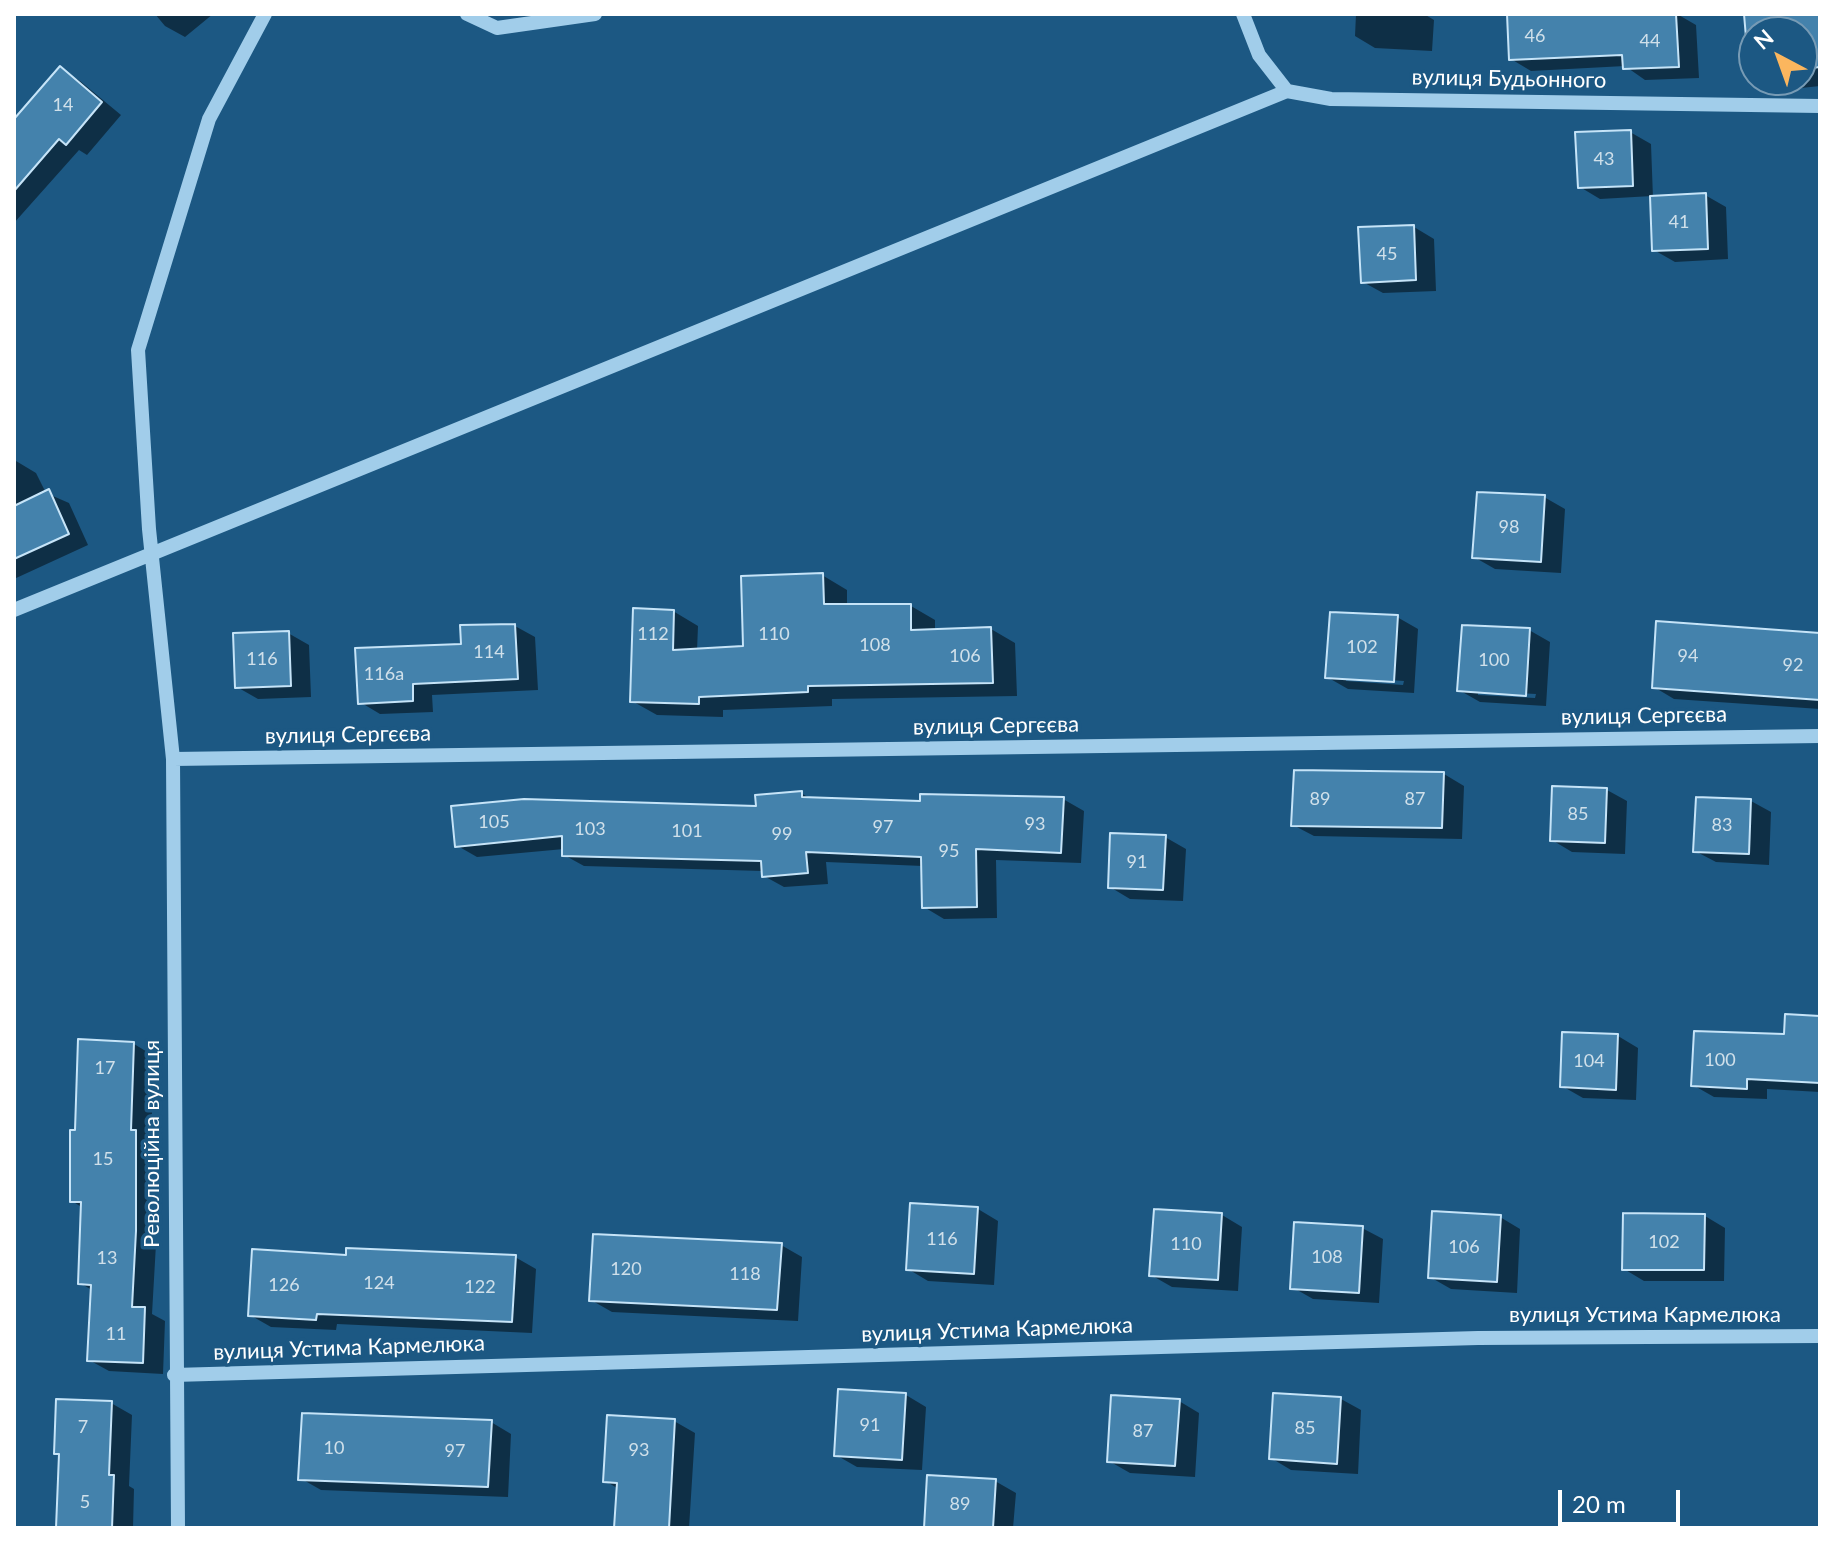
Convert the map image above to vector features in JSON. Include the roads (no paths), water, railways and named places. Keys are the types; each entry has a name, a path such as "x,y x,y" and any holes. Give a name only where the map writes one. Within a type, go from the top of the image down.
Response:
{"street":[{"name":"Революційна вулиця","path":"178,1528 174,1375 173,759 152,554 138,350 209,119 265,14"},
{"path":"467,14 497,28 595,14"},
{"path":"14,610 1287,91 1259,55 1243,14"},
{"name":"вулиця Будьонного","path":"1287,91 1331,99 1820,106"},
{"name":"вулиця Сергєєва","path":"173,759 1820,736"},
{"name":"вулиця Устима Кармелюка","path":"174,1375 1478,1338 1820,1336"}]}
